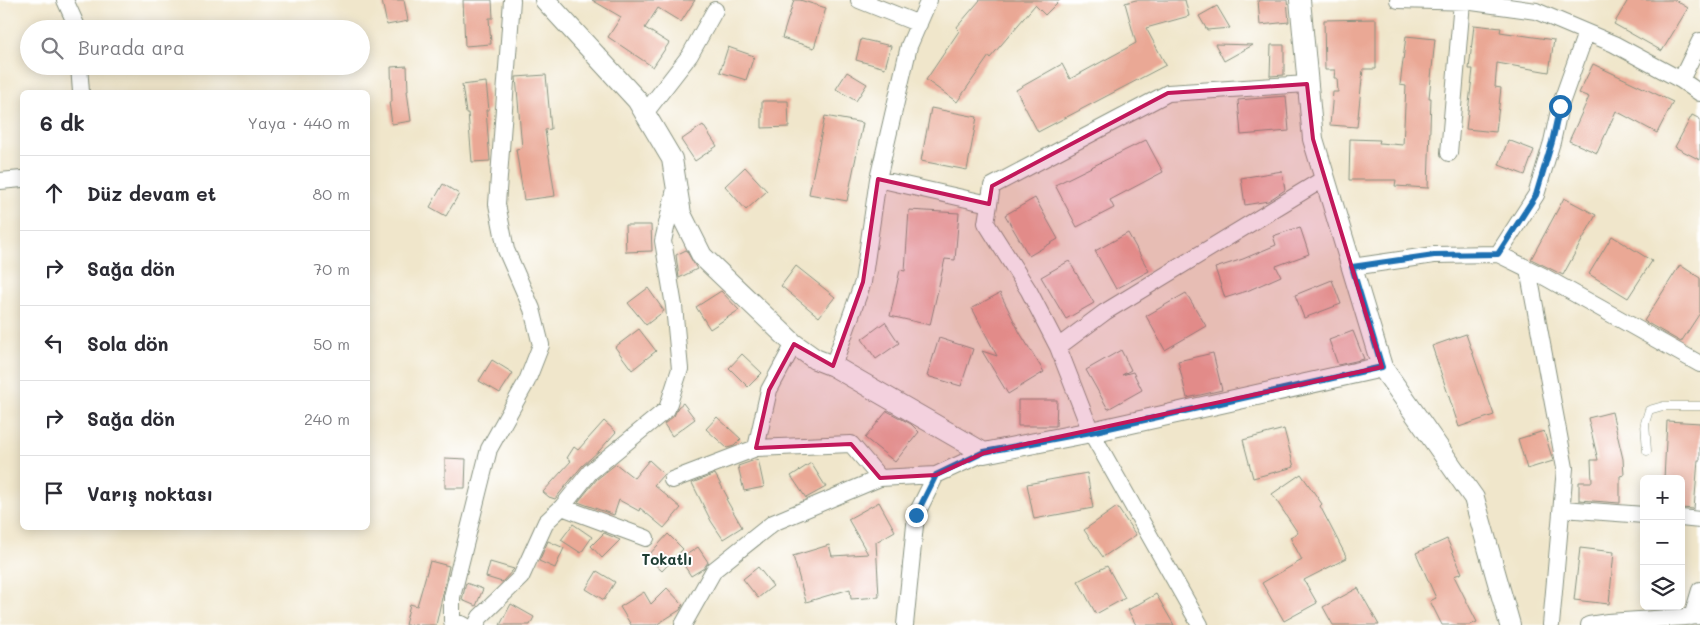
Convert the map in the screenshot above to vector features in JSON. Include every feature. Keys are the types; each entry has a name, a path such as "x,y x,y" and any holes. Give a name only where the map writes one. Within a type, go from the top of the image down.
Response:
{"street":[{"path":"64,0 74,20"},
{"path":"464,625 452,620 452,597 489,449 527,381 541,345 532,309 506,250 497,204 512,0"},
{"path":"545,0 637,100 645,113 672,160 682,214 702,256 794,344 815,359 833,366 984,452"},
{"path":"859,0 919,24"},
{"path":"833,366 863,282 878,179 908,46 929,0"},
{"path":"1300,0 1313,139 1382,367 1474,498 1510,625"},
{"path":"1398,0 1536,6 1586,33 1614,44 1681,80 1700,93"},
{"path":"1449,153 1462,2"},
{"path":"645,113 690,55 715,10"},
{"path":"1498,254 1536,195 1552,142 1560,106 1586,33"},
{"path":"1681,80 1700,41"},
{"path":"79,75 82,90"},
{"path":"1200,625 1091,432 1058,347 1029,292 986,223 992,186 1168,93 1308,84"},
{"path":"1058,347 1105,312 1325,178"},
{"path":"0,182 20,179"},
{"path":"878,179 989,204"},
{"path":"476,625 480,617 521,577 546,522 562,507 590,472 667,409 680,369 674,306 663,241 676,184"},
{"path":"1352,267 1434,255 1498,254 1700,364"},
{"path":"1528,269 1565,468 1551,625"},
{"path":"756,448 768,390 794,344"},
{"path":"683,625 714,570 773,523 880,478 936,475 984,452 1091,432 1382,367"},
{"path":"672,480 756,448 851,444 880,478"},
{"path":"905,625 916,515 936,475"},
{"path":"562,507 646,538"},
{"path":"1562,509 1640,515"},
{"path":"1685,518 1700,520"},
{"path":"1589,625 1696,616 1700,590"}],"lane":[{"path":"1647,451 1645,423 1649,410 1663,406 1700,406"}],"highlighted area":[{"path":"1307,84 1313,139 1382,367 984,453 936,475 880,478 851,444 756,448 769,390 794,344 833,366 863,282 878,179 989,204 992,186 1168,93"}],"building":[{"path":"404,0 408,21 387,25 382,1"},
{"path":"463,0 492,0 493,18 489,18 491,44 465,46"},
{"path":"592,0 695,0 681,22 658,8 645,28 669,43 653,67 608,37 621,17"},
{"path":"794,0 826,8 814,48 782,38"},
{"path":"980,0 1060,0 1045,15 1035,5 990,58 989,56 957,102 926,80 959,31 956,28"},
{"path":"1136,0 1185,0 1189,16 1146,28 1166,65 1038,132 1016,90 1062,64 1070,79 1136,43 1125,3"},
{"path":"1258,0 1287,0 1289,22 1260,25"},
{"path":"1628,0 1675,0 1688,8 1662,51 1614,24"},
{"path":"1217,6 1230,28 1207,30 1199,16"},
{"path":"1376,19 1376,69 1363,69 1357,127 1330,125 1333,92 1338,92 1337,78 1334,78 1335,70 1325,70 1324,20"},
{"path":"1474,25 1501,28 1500,32 1554,40 1549,72 1497,63 1495,87 1501,88 1496,132 1466,129 1473,69 1469,69"},
{"path":"1406,36 1435,39 1429,98 1431,98 1428,188 1395,186 1396,180 1349,180 1350,139 1380,140 1379,143 1403,145 1406,86 1400,85"},
{"path":"861,39 891,46 885,68 856,60"},
{"path":"1215,44 1253,45 1224,61"},
{"path":"1271,45 1284,45 1284,75 1270,76"},
{"path":"728,47 754,56 746,80 720,72"},
{"path":"1593,64 1673,102 1657,133 1616,111 1597,153 1569,141 1589,97 1579,93"},
{"path":"407,66 407,91 411,121 392,124 389,102 392,102 391,67"},
{"path":"847,72 867,84 856,101 836,89"},
{"path":"546,75 551,129 545,130 555,196 524,200 516,149 522,148 516,77"},
{"path":"486,82 489,110 486,110 490,161 472,162 468,113 466,113 462,85"},
{"path":"1286,96 1289,131 1241,135 1238,100"},
{"path":"762,101 788,101 789,127 762,128"},
{"path":"931,108 977,117 967,170 921,161"},
{"path":"1692,115 1700,119 1700,160 1675,147"},
{"path":"825,116 863,123 847,201 809,194"},
{"path":"703,125 717,146 695,161 681,140"},
{"path":"1146,140 1163,172 1110,200 1114,208 1077,227 1055,185"},
{"path":"1508,140 1534,150 1525,175 1499,165"},
{"path":"745,167 767,191 746,210 725,186"},
{"path":"1282,171 1285,190 1268,201 1245,205 1241,178"},
{"path":"443,184 459,194 446,216 430,207"},
{"path":"1035,198 1058,239 1029,256 1005,215"},
{"path":"1564,198 1596,215 1563,275 1531,259"},
{"path":"909,210 959,213 955,260 945,259 930,325 890,316 900,270 905,271"},
{"path":"625,225 651,225 652,251 626,252"},
{"path":"1300,227 1309,254 1276,266 1281,276 1247,291 1225,298 1215,268 1276,245 1273,236"},
{"path":"1128,233 1149,271 1116,289 1095,251"},
{"path":"1612,236 1652,261 1628,298 1589,274"},
{"path":"686,250 697,269 679,278 676,255"},
{"path":"1069,261 1094,303 1066,319 1041,277"},
{"path":"1680,265 1700,278 1700,313 1681,342 1644,321"},
{"path":"796,266 835,297 819,317 781,286"},
{"path":"1332,280 1341,304 1304,318 1295,295"},
{"path":"648,288 664,311 646,325 628,303"},
{"path":"721,291 739,310 710,329 696,307"},
{"path":"1000,293 1020,333 1044,372 1008,394 982,351 997,356 972,308"},
{"path":"1186,293 1206,326 1165,350 1146,316"},
{"path":"885,322 899,343 876,359 862,339"},
{"path":"639,329 656,351 632,370 615,347"},
{"path":"1353,331 1364,359 1338,365 1329,340"},
{"path":"1466,334 1494,415 1459,427 1432,346"},
{"path":"939,338 973,349 961,386 927,376"},
{"path":"1121,350 1131,370 1122,375 1133,372 1142,390 1108,409 1086,370"},
{"path":"1213,353 1222,390 1187,398 1178,361"},
{"path":"742,354 762,373 748,387 729,368"},
{"path":"492,360 513,373 500,393 479,381"},
{"path":"1018,400 1057,400 1056,426 1018,426"},
{"path":"683,403 695,419 672,436 664,424 674,416 678,407"},
{"path":"887,411 911,424 919,432 895,462 865,438"},
{"path":"1612,412 1623,459 1624,475 1620,476 1620,503 1579,500 1579,482 1592,482 1591,460 1598,460 1588,418"},
{"path":"717,417 741,439 734,446 727,448 706,429"},
{"path":"604,421 616,432 582,466 555,499 549,497 543,492 571,461 567,458 574,447 578,450"},
{"path":"1667,421 1700,423 1700,460 1698,460 1694,509 1685,508 1685,475 1664,475"},
{"path":"1284,429 1294,467 1253,478 1243,440"},
{"path":"1544,431 1553,461 1527,469 1518,439"},
{"path":"445,458 466,459 465,488 445,488"},
{"path":"758,459 764,487 744,491 738,466"},
{"path":"649,460 664,474 654,485 681,508 664,528 640,508 639,511 619,500 614,515 578,502 597,479 616,464 634,478"},
{"path":"811,463 826,487 806,498 791,476"},
{"path":"1087,473 1093,508 1034,519 1027,484"},
{"path":"715,474 728,498 726,499 742,527 723,539 711,521 692,483"},
{"path":"1301,474 1322,504 1320,506 1347,558 1304,580 1317,603 1284,621 1262,583 1302,560 1290,537 1298,533 1272,494"},
{"path":"879,502 895,531 876,542 879,597 851,599 850,589 806,602 793,556 829,545 832,556 868,554 848,519"},
{"path":"1117,507 1136,535 1103,557 1084,530"},
{"path":"573,524 592,537 581,553 561,540"},
{"path":"604,533 620,540 602,558 591,546"},
{"path":"668,534 683,549 662,571 647,557"},
{"path":"1447,539 1462,573 1454,576 1477,622 1470,625 1442,625 1430,601 1436,598 1416,553"},
{"path":"548,541 564,548 555,568 539,561"},
{"path":"698,547 708,562 704,568 691,576 680,559"},
{"path":"1580,548 1614,552 1609,604 1574,600"},
{"path":"430,561 449,566 436,625 405,625 410,604 417,606"},
{"path":"490,562 514,569 502,582 486,577"},
{"path":"1107,566 1125,598 1096,614 1078,581"},
{"path":"758,567 773,586 758,598 743,579"},
{"path":"597,571 615,582 604,600 586,589"},
{"path":"466,583 483,589 476,606 462,600"},
{"path":"667,588 683,605 680,610 656,625 631,625 620,607 644,592 651,604"},
{"path":"1358,588 1379,625 1333,625 1323,607"},
{"path":"1156,594 1174,625 1136,625 1128,610"},
{"path":"511,604 534,617 530,625 500,625"}],"district":[{"name":"Tokatlı","path":"667,559"}],"route":[{"path":"916,515 936,475 984,452 1091,432 1382,367 1352,267 1434,255 1498,254 1536,195 1552,142 1560,106"}]}
